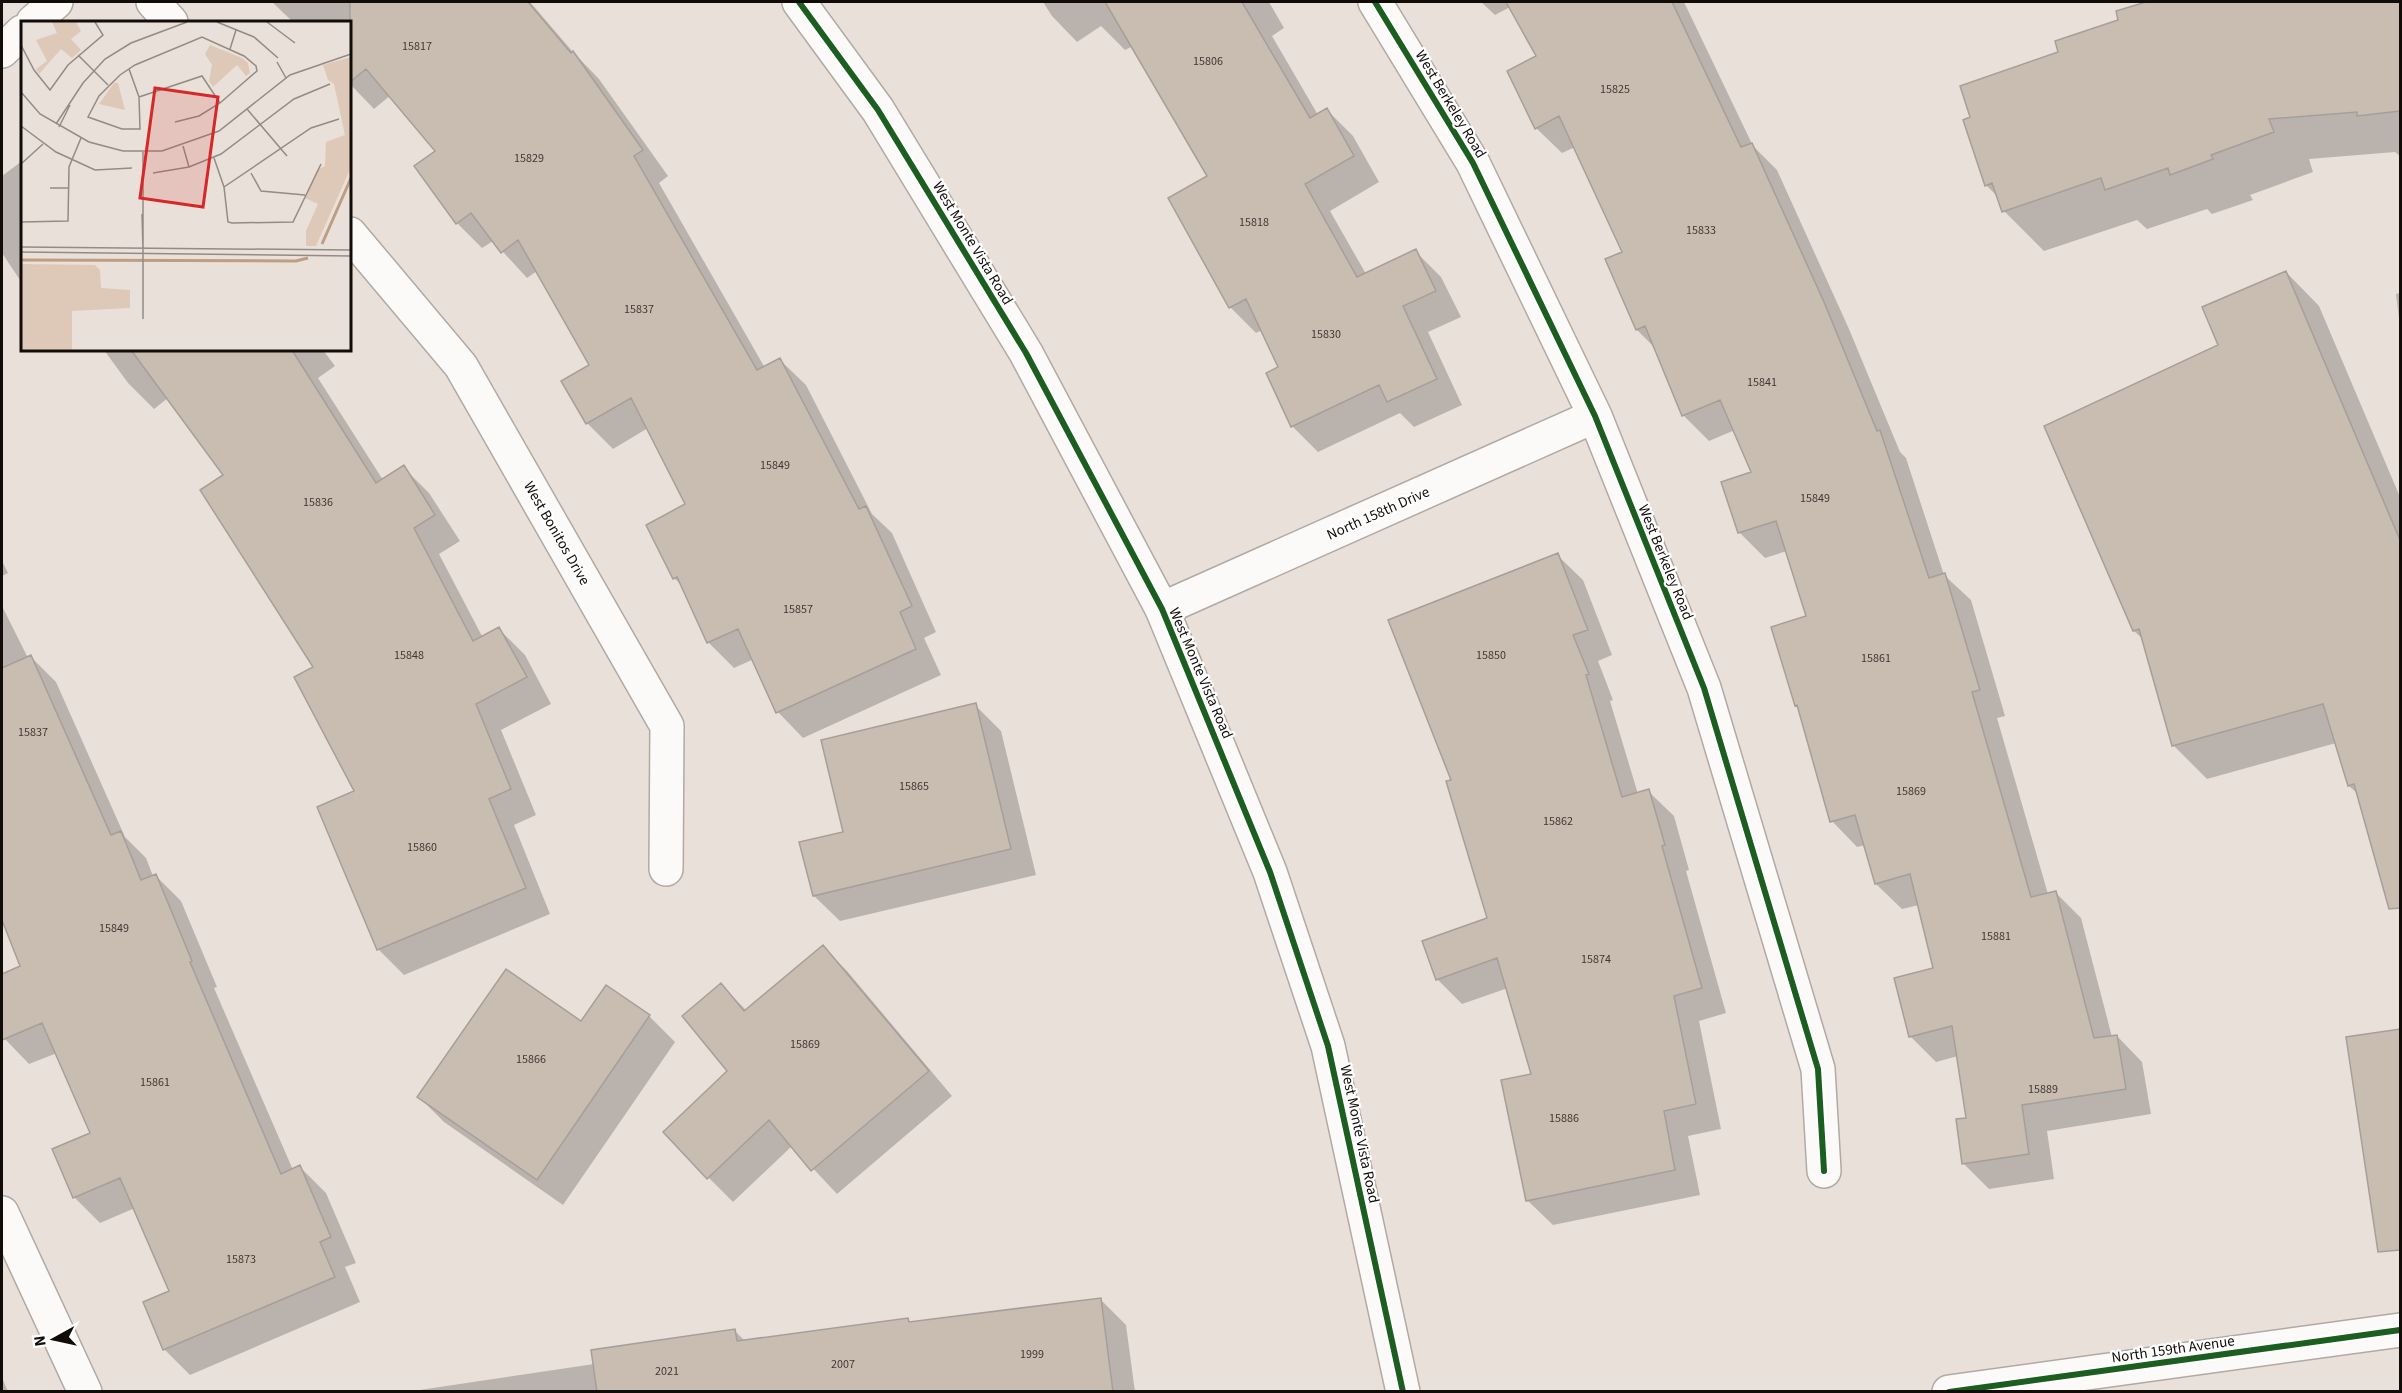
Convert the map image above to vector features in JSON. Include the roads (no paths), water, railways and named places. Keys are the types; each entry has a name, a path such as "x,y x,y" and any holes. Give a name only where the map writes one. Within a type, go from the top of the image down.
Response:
{"street":[{"path":"34,21 56,2"},
{"path":"153,2 170,21"},
{"name":"West Monte Vista Road","path":"799,2 878,110 1026,354 1162,609 1270,873 1328,1046 1403,1392"},
{"name":"West Berkeley Road","path":"1375,2 1473,163 1595,416 1704,688 1818,1069 1824,1171"},
{"path":"2,51 21,33"},
{"name":"West Bonitos Drive","path":"351,235 461,366 668,726 666,869"},
{"name":"North 158th Drive","path":"1162,609 1595,416"},
{"path":"2,1213 85,1392"},
{"name":"North 159th Avenue","path":"1949,1392 2400,1330"}]}
